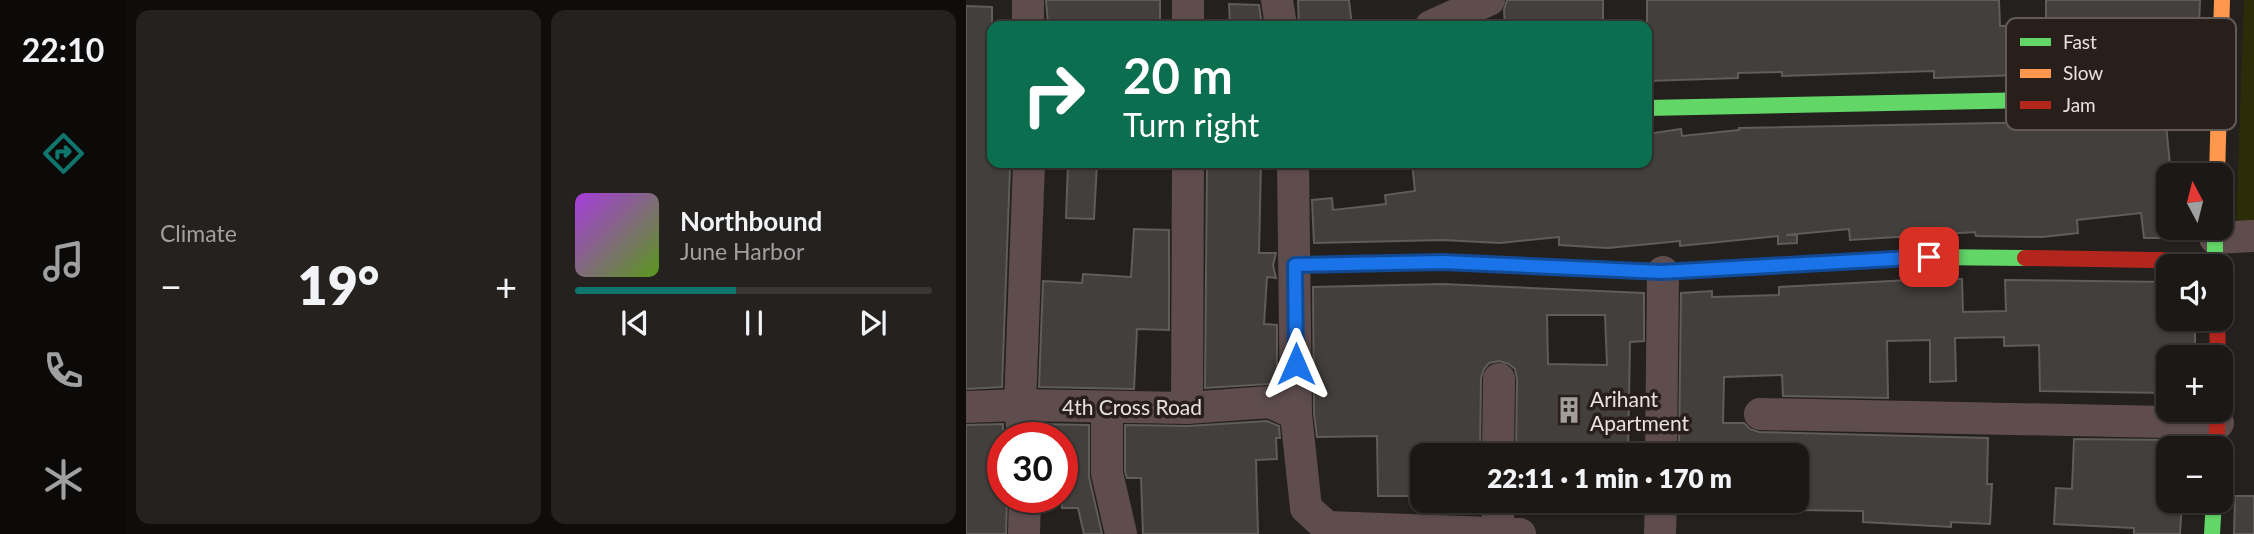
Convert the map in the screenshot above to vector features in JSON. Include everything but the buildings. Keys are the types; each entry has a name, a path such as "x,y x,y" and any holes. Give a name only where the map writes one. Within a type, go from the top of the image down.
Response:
{"street":[{"path":"1028,0 1028,21"},
{"path":"1188,0 1188,21"},
{"path":"1277,0 1280,21"},
{"path":"1442,21 1489,0"},
{"path":"2221,18 2222,0"},
{"path":"1652,108 2006,100"},
{"path":"2217,163 2218,130"},
{"path":"1022,422 1029,168"},
{"path":"1187,408 1188,168"},
{"path":"1293,168 1296,414 1306,508 1327,531 1520,534"},
{"path":"1295,265 1443,262 1662,272 1929,257 2215,248 2254,236"},
{"path":"1661,443 1662,272"},
{"path":"1498,443 1499,379"},
{"name":"4th Cross Road","path":"966,407 1020,405 1187,408 1270,402 1296,414"},
{"path":"1107,407 1107,473 1121,534"},
{"path":"1760,414 2217,427"},
{"path":"1024,534 1025,513"},
{"path":"1497,533 1498,513"},
{"path":"1660,534 1661,513"},
{"path":"2212,534 2213,513"}],"shaded area":[{"path":"2244,0 2254,0 2254,228 2236,229"}],"traffic: fast":[{"path":"1652,108 2006,101"},
{"path":"2215,240 2215,254"},
{"path":"1295,265 1443,262 1663,272 1929,257 2025,258"},
{"path":"2212,534 2213,513"}],"traffic: slow":[{"path":"2221,18 2222,0"},
{"path":"2217,163 2218,130"}],"traffic: jam":[{"path":"2025,258 2156,260"},
{"path":"2217,331 2218,345"},
{"path":"2217,422 2217,436"}],"place":[{"name":"Arihant Apartment","path":"1569,410"}],"route":[{"path":"1296,364 1295,265 1443,262 1662,272 1929,257"}]}
